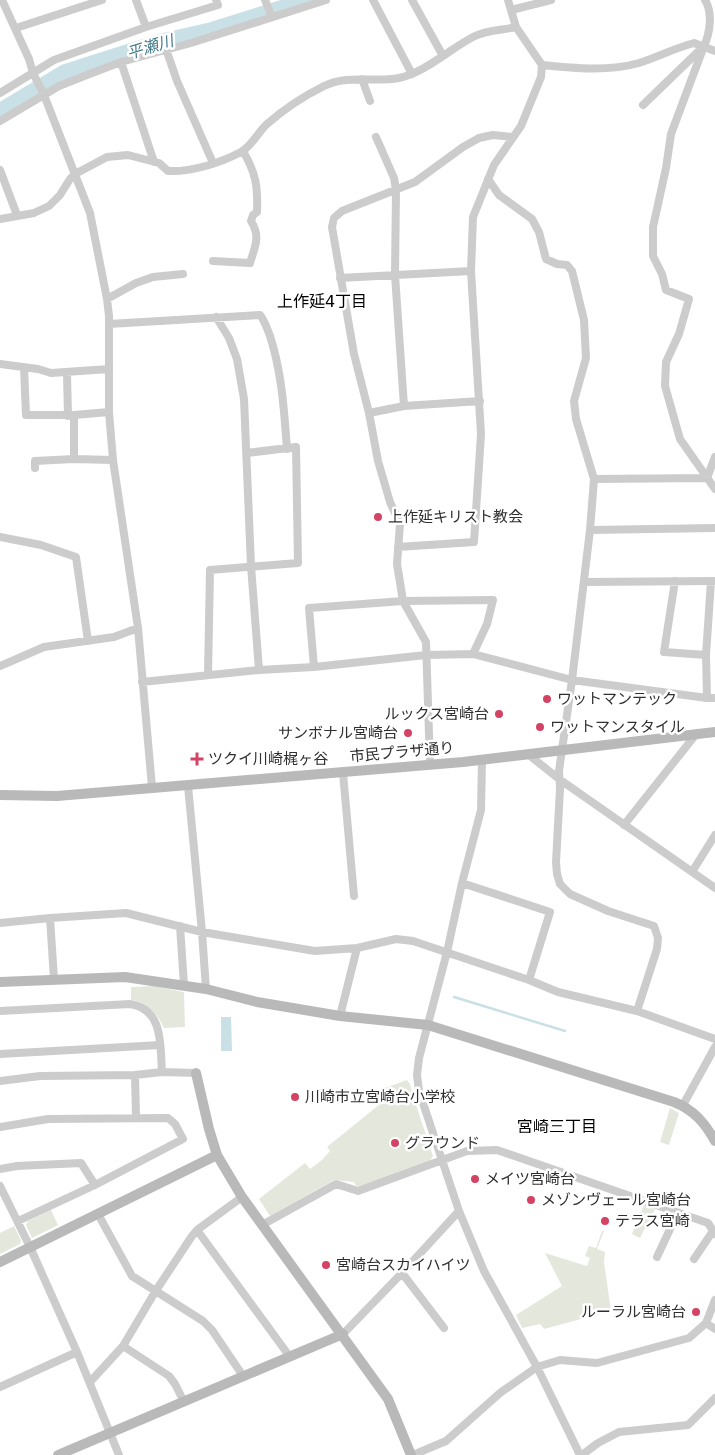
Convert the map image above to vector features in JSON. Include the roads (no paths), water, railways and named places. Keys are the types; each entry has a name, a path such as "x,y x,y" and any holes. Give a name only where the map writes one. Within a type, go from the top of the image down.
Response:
{"street":[{"path":"2,0 4,14 16,28 90,213 107,299 109,324 109,412 113,460 138,628 152,787"},
{"path":"16,28 102,0"},
{"path":"136,0 146,27"},
{"path":"0,93 34,74 54,60 146,27 218,5 216,0"},
{"path":"266,0 271,16"},
{"path":"0,121 59,86 122,62 326,0"},
{"path":"373,0 412,74"},
{"path":"412,0 443,56"},
{"path":"398,547 474,542 482,434 471,271 473,217 494,165 521,126 529,109 541,77 542,65 516,27 508,0"},
{"path":"511,10 552,0"},
{"path":"705,0 710,27 709,35 670,134 666,168 653,228 652,245 653,256 662,274 666,290 689,299 679,334 666,362 666,386 680,439 715,489"},
{"path":"0,219 34,213 49,206 60,195 75,174 107,157 128,155 159,163 168,170 178,171 213,163 243,151 266,124 311,92 338,80 399,78 412,74 477,35 516,27"},
{"path":"542,65 596,69 610,68 639,63 694,43 715,51"},
{"path":"643,105 704,46"},
{"path":"166,49 177,81 213,163"},
{"path":"122,62 154,162"},
{"path":"362,79 370,100"},
{"path":"430,765 426,642 403,601 397,564 400,524 390,502 378,461 369,413 354,354 332,227 334,218 342,211 415,182 480,138 493,135 513,137"},
{"path":"376,137 394,178 396,190 395,275 404,406"},
{"path":"213,261 250,263 257,238 257,230 251,221 253,215 257,212 258,189 250,163 243,151"},
{"path":"0,170 17,215"},
{"path":"488,179 499,195 532,219 540,232 546,259 557,264 567,265 572,271 584,320 586,358 574,401 576,420 594,480 584,582 561,751 556,862 560,884 570,894 608,911 654,926 658,938 657,948 637,1011"},
{"path":"340,278 471,271"},
{"path":"107,299 136,283 153,277 183,274"},
{"path":"109,324 260,315 264,319 281,375 287,449"},
{"path":"216,317 229,338 237,360 244,399 259,670"},
{"path":"0,364 67,374 108,370"},
{"path":"24,367 26,416 71,416 109,412"},
{"path":"67,374 74,459"},
{"path":"369,413 404,406 480,401"},
{"path":"208,676 210,570 298,563 296,448 247,453"},
{"path":"707,478 715,457"},
{"path":"35,468 35,461 113,460"},
{"path":"594,480 707,478"},
{"path":"590,530 715,528"},
{"path":"0,537 42,545 76,556 88,641"},
{"path":"675,581 664,652 706,655"},
{"path":"142,682 426,655 473,654 572,680 711,698 706,655 713,581 584,582"},
{"path":"314,667 309,608 403,601 492,600 487,624 473,654"},
{"path":"1,663 44,647 114,637 138,628"},
{"name":"市民プラザ通り","path":"0,795 57,796 343,773 529,755 715,732"},
{"path":"624,825 697,734"},
{"path":"529,755 559,779 715,888"},
{"path":"482,760 481,810 417,1075 419,1091 459,1211 484,1271 581,1455 619,1432 688,1424 715,1398"},
{"path":"343,773 354,896"},
{"path":"188,786 206,989"},
{"path":"692,872 715,835"},
{"path":"462,883 550,912 529,980"},
{"path":"0,923 126,913 202,932 315,951 357,948 396,939 413,941 529,980 558,992 637,1011 715,1039"},
{"path":"50,918 54,979"},
{"path":"180,926 184,985"},
{"path":"340,1016 357,948"},
{"path":"0,982 125,977 184,985 257,1002 340,1016 428,1025 683,1105 694,1112 706,1125 715,1141"},
{"path":"0,1011 138,1005 145,1009 158,1026 162,1072"},
{"path":"0,1054 160,1045"},
{"path":"683,1105 715,1047"},
{"path":"0,1081 40,1076 162,1072 196,1074 209,1129 218,1155 242,1197 343,1334 388,1399 412,1455 446,1441 500,1393 536,1367 560,1360 598,1362 689,1338 706,1323 715,1300"},
{"path":"135,1074 136,1118"},
{"path":"0,1126 48,1120 168,1118 175,1124 183,1139 95,1185 18,1221"},
{"path":"262,1225 336,1184 358,1192 467,1151 497,1150 571,1179 708,1223 714,1232 694,1259"},
{"path":"0,1262 218,1155"},
{"path":"0,1169 16,1166 81,1163 95,1185"},
{"path":"0,1186 4,1204 18,1221 30,1247 90,1382 119,1455"},
{"path":"90,1382 123,1346 155,1292 197,1230 242,1197"},
{"path":"58,1455 343,1334 459,1211"},
{"path":"657,1257 678,1212"},
{"path":"98,1214 132,1276 203,1322 212,1330 243,1376"},
{"path":"197,1230 290,1356"},
{"path":"402,1273 444,1328"},
{"path":"706,1323 715,1329"},
{"path":"123,1346 169,1376 184,1402"},
{"path":"0,1387 77,1352"}],"water":[{"path":"221,1017 231,1017 232,1051 221,1051"}],"waterway":[{"name":"平瀬川","path":"0,111 65,72 159,42 212,30 307,0"},
{"path":"454,997 565,1031"}],"place":[{"name":"上作延キリスト教会","path":"378,517"},
{"name":"ワットマンテック","path":"547,699"},
{"name":"ルックス宮崎台","path":"499,714"},
{"name":"ワットマンスタイル","path":"540,727"},
{"name":"サンボナル宮崎台","path":"408,733"},
{"name":"ツクイ川崎梶ヶ谷","path":"197,759"},
{"name":"川崎市立宮崎台小学校","path":"295,1097"},
{"name":"グラウンド","path":"395,1143"},
{"name":"メイツ宮崎台","path":"475,1179"},
{"name":"メゾンヴェール宮崎台","path":"531,1200"},
{"name":"テラス宮崎","path":"605,1221"},
{"name":"宮崎台スカイハイツ","path":"326,1265"},
{"name":"ルーラル宮崎台","path":"696,1312"}],"district":[{"name":"上作延4丁目","path":"322,301"},
{"name":"宮崎三丁目","path":"557,1126"}]}
